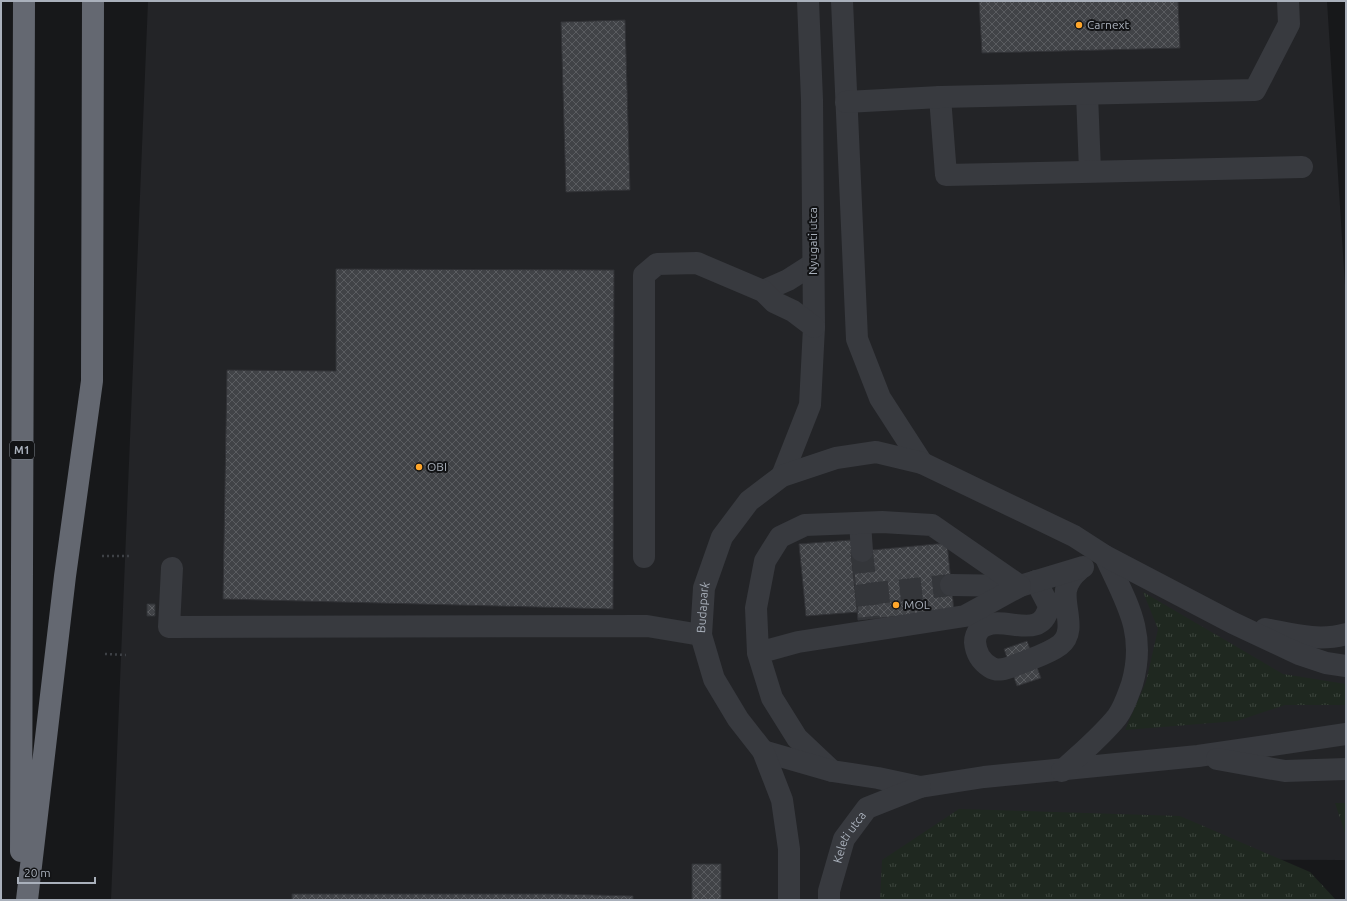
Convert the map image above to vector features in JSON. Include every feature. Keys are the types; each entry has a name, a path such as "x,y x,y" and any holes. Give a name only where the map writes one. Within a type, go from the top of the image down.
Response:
{"highway":[{"name":"M1","path":"21,900 24,1"},
{"path":"27,900 65,576 92,381 93,1"}],"street":[{"name":"Nyugati utca","path":"782,476 810,405 814,327 812,100 808,1"},
{"path":"842,1 857,339 880,398 922,463"},
{"path":"846,102 940,96 1255,90 1289,24 1288,1"},
{"path":"1087,94 1090,171"},
{"path":"940,96 946,175 1302,167"},
{"path":"644,557 644,275 658,264 697,263 763,291 774,302 793,312 814,327"},
{"path":"763,291 788,280 813,264"},
{"path":"782,476 836,458 876,452 922,463 1074,536 1105,556 1233,623 1299,654 1326,663 1346,666"},
{"name":"Budapark","path":"763,750 738,719 714,679 701,635 704,588 722,537 749,502 782,476"},
{"path":"832,771 797,738 772,698 758,653 756,608 765,561 780,537 805,525 860,523 932,525 1028,584 1049,606 1043,619 1034,625 1026,627 995,622 986,624 978,630 975,640 977,652 983,662 992,669 1004,670 1048,652 1061,644 1069,631 1066,590 1071,577 1079,570 1105,556"},
{"path":"860,523 862,551"},
{"path":"1062,771 1117,717 1128,697 1137,667 1138,642 1132,616 1105,556"},
{"path":"172,568 169,627 647,626 701,635"},
{"path":"758,653 869,625 965,616 1028,584 1079,570"},
{"path":"951,585 1028,584"},
{"path":"1233,623 1307,637 1331,638 1346,634"},
{"path":"763,750 832,771 878,778 920,787 984,777 1062,771 1198,756 1346,734"},
{"path":"763,750 782,800 789,849 790,900"},
{"path":"1198,756 1285,771 1346,769"},
{"name":"Keleti utca","path":"829,900 829,891 844,839 867,808 920,787"}],"path":[{"path":"102,556 129,556"},
{"path":"105,654 126,656"}],"shaded area":[{"path":"148,1 1327,1 1346,301 1346,860 928,858 926,900 111,900"}],"green space":[{"path":"1143,592 1283,674 1346,684 1346,705 1285,705 1237,721 1125,730 1146,682 1158,629"},
{"path":"1335,803 1346,803 1346,836"},
{"path":"959,809 1180,816 1310,872 1336,900 880,900 882,860"}],"building":[{"name":"Carnext","path":"979,1 1178,1 1180,48 982,53"},
{"path":"625,20 630,190 566,192 561,22"},
{"name":"OBI","path":"336,269 614,270 613,609 223,599 227,370 336,371"},
{"path":"851,540 858,612 806,616 799,544"},
{"path":"947,543 954,611 858,620 851,552"},
{"path":"147,604 155,604 155,616 147,616"},
{"path":"1027,641 1041,678 1017,686 1004,649"},
{"path":"692,864 721,864 721,900 692,900"},
{"path":"292,894 561,894 633,896 633,900 292,900"}],"tunnel":[{"path":"862,551 869,619"},
{"path":"867,594 951,585"}],"place":[{"name":"Carnext","path":"1079,25"},
{"name":"OBI","path":"419,467"},
{"name":"MOL","path":"896,605"}]}
